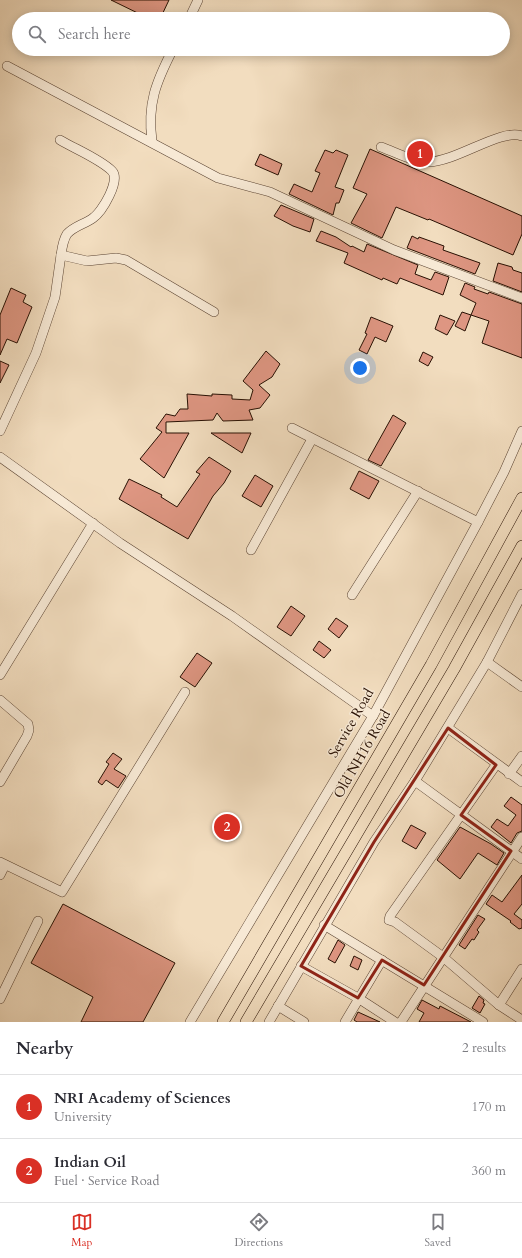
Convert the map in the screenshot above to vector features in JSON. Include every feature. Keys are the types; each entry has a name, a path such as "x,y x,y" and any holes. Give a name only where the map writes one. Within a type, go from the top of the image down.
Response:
{"main road":[{"name":"Old NH16 Road","path":"223,1022 431,665 522,498"},
{"path":"246,1022 454,669 522,546"}],"street":[{"path":"192,12 198,0"},
{"path":"152,141 149,121 152,100 161,72 169,56"},
{"path":"7,66 152,141 218,178 270,192 394,250 522,298"},
{"path":"381,147 418,161 428,162 457,156 507,135 517,134 522,136"},
{"path":"0,431 36,353 55,297 63,243 67,234 97,215 114,186 116,178 114,172 106,166 60,140"},
{"path":"61,255 87,260 116,258 126,260 214,312"},
{"path":"292,428 478,522"},
{"name":"Service Road","path":"190,1022 373,716 478,522 504,472 522,431"},
{"path":"251,550 312,439"},
{"path":"0,457 93,523 232,616 373,716"},
{"path":"352,595 418,491"},
{"path":"0,675 93,523"},
{"path":"269,1022 324,925 374,842 448,728 487,662 522,594"},
{"path":"487,662 522,687"},
{"path":"0,875 3,863 62,892 185,692"},
{"path":"0,700 28,724 29,730 0,782"},
{"path":"448,728 509,774 522,782"},
{"path":"509,774 522,756"},
{"path":"496,764 390,916 389,920 395,922 443,957 499,1005 522,1020"},
{"path":"415,781 522,859"},
{"path":"401,1022 522,837"},
{"path":"0,1000 38,921"},
{"path":"324,925 483,1022"},
{"path":"345,1022 382,960"},
{"path":"301,966 358,998 395,1022"},
{"path":"499,1005 522,969"},
{"path":"278,1006 304,1022"}],"highlighted area":[{"path":"448,728 496,765 461,815 511,851 424,985 382,960 358,998 301,966 374,842"}],"building":[{"path":"111,0 169,0 163,12 136,12"},
{"path":"370,149 522,216 522,234 513,255 429,219 428,220 396,207 382,238 351,223 367,194 353,188"},
{"path":"325,150 333,153 336,150 348,155 335,187 344,190 339,203 336,203 333,215 289,194 294,184 312,192 320,173 315,171"},
{"path":"260,154 282,164 278,175 255,165"},
{"path":"281,205 314,219 310,232 293,226 274,216"},
{"path":"321,231 336,237 351,247 352,246 364,252 367,244 418,265 415,274 431,280 435,272 449,277 443,295 400,278 397,284 383,278 382,280 344,263 348,253 316,241"},
{"path":"412,236 444,246 443,250 480,263 475,274 407,248"},
{"path":"498,263 512,267 513,270 522,273 522,292 493,281"},
{"path":"465,283 475,287 474,289 488,294 489,292 522,304 522,358 482,343 489,321 471,315 476,303 460,295"},
{"path":"11,288 26,295 23,302 32,307 17,343 7,339 0,355 0,315"},
{"path":"462,312 471,315 465,331 455,326"},
{"path":"440,315 455,321 447,335 435,329"},
{"path":"371,317 393,326 386,342 375,337 367,354 359,350 367,334 365,333"},
{"path":"266,351 280,364 272,377 259,385 270,395 260,408 249,410 253,420 223,421 217,413 213,420 166,422 166,433 189,433 164,478 140,459 162,432 156,428 166,414 175,416 180,409 188,409 187,394 212,396 212,394 232,395 232,399 250,400 253,390 243,381"},
{"path":"423,352 433,357 428,366 419,361"},
{"path":"0,361 9,365 0,383"},
{"path":"393,415 406,423 381,466 368,460"},
{"path":"211,433 251,433 242,453"},
{"path":"209,457 231,471 224,483 213,496 188,539 119,499 129,479 162,495 161,497 177,507 200,474 196,472"},
{"path":"359,471 379,481 369,499 350,489"},
{"path":"255,475 273,486 261,507 242,496"},
{"path":"291,606 305,616 291,636 277,627"},
{"path":"336,618 348,626 339,638 328,629"},
{"path":"319,641 331,650 324,658 313,650"},
{"path":"197,653 212,663 195,687 180,677"},
{"path":"113,753 122,759 114,769 126,776 118,788 106,780 102,785 98,782 109,764 106,762"},
{"path":"511,797 522,805 522,831 517,833 511,843 491,827 497,819 508,826 516,815 504,806"},
{"path":"411,825 426,833 416,849 402,841"},
{"path":"460,827 504,853 497,865 478,853 460,879 437,860"},
{"path":"522,875 522,904 514,914 522,920 522,928 519,929 510,922 511,921 486,904 492,895 502,902"},
{"path":"63,904 175,963 143,1022 81,1022 93,997 31,963"},
{"path":"478,915 485,919 477,930 479,932 474,940 472,939 465,949 459,945"},
{"path":"338,940 345,945 335,963 328,959"},
{"path":"354,956 362,960 358,970 350,966"},
{"path":"479,996 484,1000 483,1003 485,1004 480,1013 472,1008"},
{"path":"422,1000 439,1009 440,1006 471,1022 419,1022 424,1013 417,1009"},
{"path":"358,1012 380,1022 357,1022 354,1020"}],"place":[{"name":"NRI Academy of Sciences","path":"420,154"},
{"name":"Indian Oil","path":"227,827"}]}
